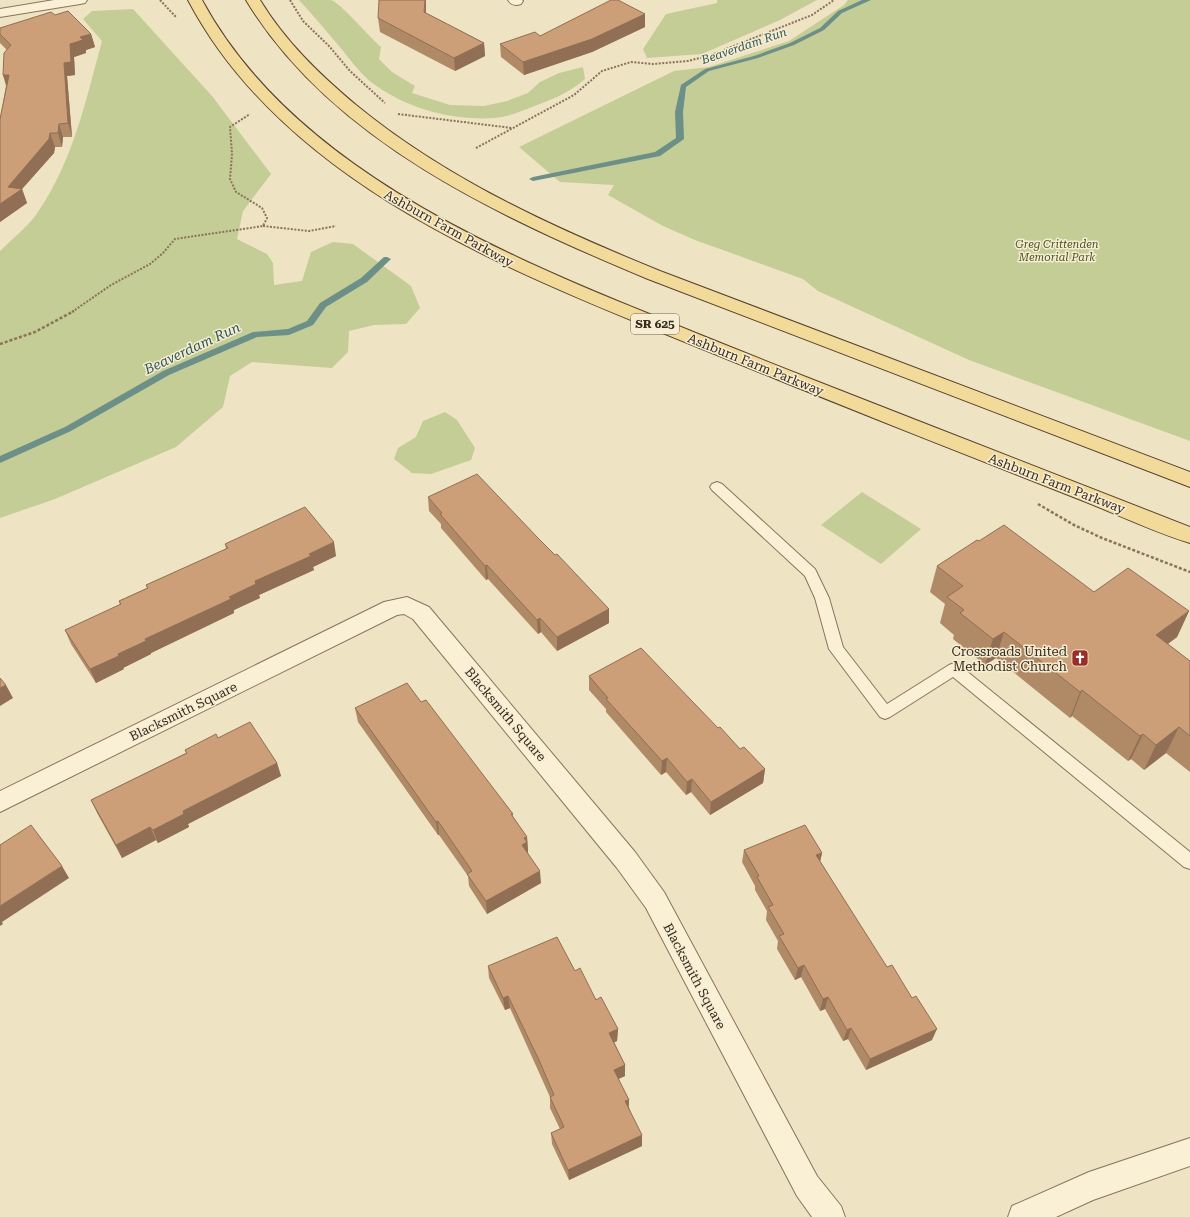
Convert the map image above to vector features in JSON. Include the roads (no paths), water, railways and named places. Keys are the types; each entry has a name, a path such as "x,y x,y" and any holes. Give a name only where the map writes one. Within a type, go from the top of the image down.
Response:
{"main road":[{"name":"Ashburn Farm Parkway","path":"195,0 213,33 235,63 258,89 289,119 329,153 373,185 454,233 557,284 1190,535"},
{"path":"253,0 287,47 308,71 352,110 408,152 499,206 584,246 654,275 1190,480"}],"street":[{"path":"0,3 16,0"},
{"path":"0,12 80,0"},
{"name":"Blacksmith Square","path":"0,802 392,608 407,605 421,613 626,860 655,900 807,1186 830,1217"},
{"path":"1022,1217 1089,1187 1190,1152"}],"lane":[{"path":"717,487 810,573 822,598 836,649 885,714 954,669 1190,862"}],"waterway":[{"name":"Beaverdam Run","path":"533,179 657,154 680,139 679,112 683,86 707,70 756,57 792,44 822,29 840,12 868,0"},
{"name":"Beaverdam Run","path":"0,460 68,429 166,373 256,334 289,332 310,323 323,305 364,280 387,259"}],"place":[{"name":"Crossroads United Methodist Church","path":"1080,658"}],"park label":[{"name":"Greg Crittenden Memorial Park","path":"1057,250"}]}
